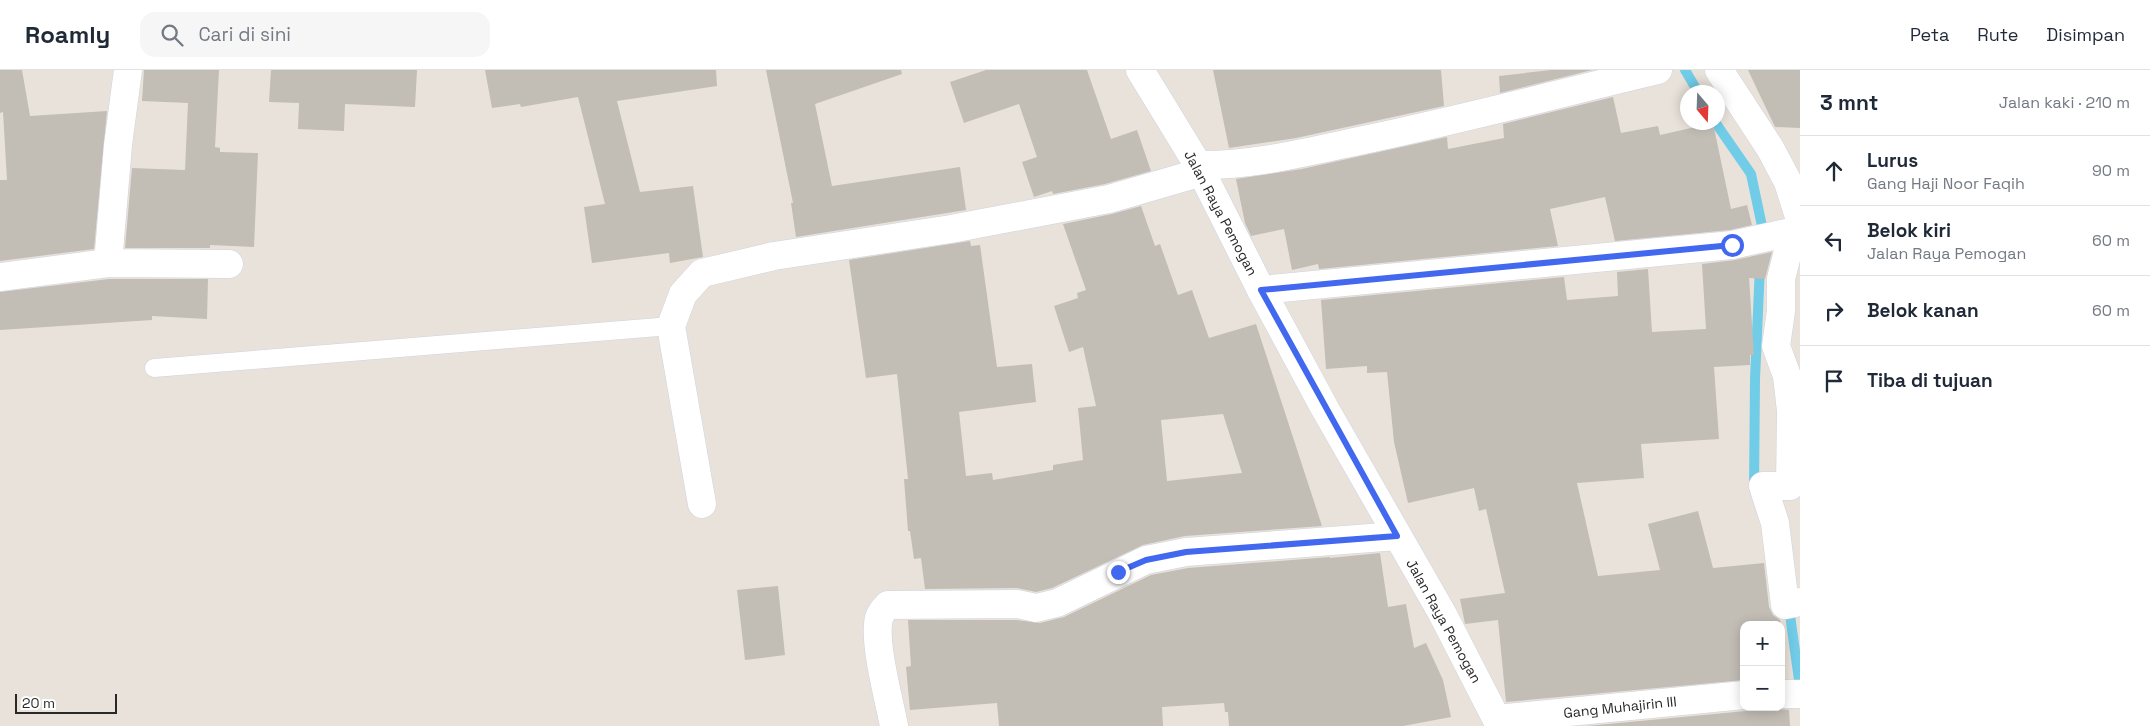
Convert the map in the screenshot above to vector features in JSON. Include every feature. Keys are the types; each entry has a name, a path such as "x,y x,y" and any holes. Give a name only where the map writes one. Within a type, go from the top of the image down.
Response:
{"street":[{"path":"108,263 118,145 128,70"},
{"name":"Jalan Raya Pemogan","path":"1140,70 1200,168 1261,290 1397,536 1442,613 1499,723"},
{"path":"702,504 671,326 683,294 702,273 774,256 950,229 1109,199 1200,168 1257,161 1355,142 1658,70"},
{"path":"1719,70 1770,148 1788,182 1798,227 1781,279 1781,311 1776,346 1787,376 1791,411 1790,486 1763,486 1775,523 1784,605 1800,602"},
{"path":"1261,290 1732,245 1798,227"},
{"path":"0,277 108,263 230,264"},
{"path":"894,726 878,644 879,619 882,610 888,605 1017,604 1036,608 1057,603 1146,560 1170,555 1186,552 1397,536"},
{"path":"1785,694 1800,694"},
{"name":"Gang Muhajirin III","path":"1499,723 1740,695"}],"lane":[{"path":"154,368 671,326"}],"building":[{"path":"0,70 22,70 30,116 107,111 94,249 0,261 0,180 7,180 3,112 0,113"},
{"path":"144,70 219,70 215,147 220,148 220,152 258,153 254,247 210,245 210,248 125,248 132,168 185,170 188,103 142,101"},
{"path":"271,70 417,70 415,107 345,104 344,131 298,129 299,103 269,102"},
{"path":"485,70 716,70 717,86 617,101 640,192 693,186 703,257 670,263 669,253 592,263 584,207 605,204 578,97 521,107 520,104 492,108"},
{"path":"766,70 901,70 902,74 815,104 832,186 960,167 966,210 796,237 791,203 793,203"},
{"path":"986,70 1087,70 1111,139 1137,130 1151,171 1105,184 1053,194 1052,191 1034,197 1022,162 1037,157 1019,104 964,123 950,82"},
{"path":"1213,70 1441,70 1444,106 1296,138 1229,148"},
{"path":"1551,70 1592,70 1500,93 1499,76"},
{"path":"1748,70 1800,70 1800,128 1775,127"},
{"path":"1613,97 1621,133 1658,126 1660,135 1682,130 1714,130 1731,209 1747,205 1752,225 1730,230 1615,241 1605,197 1550,209 1558,246 1319,269 1318,264 1292,270 1284,229 1251,236 1245,223 1236,179 1302,169 1447,137 1448,149 1504,138 1503,124"},
{"path":"1141,206 1155,246 1160,244 1178,295 1192,290 1209,338 1256,324 1322,526 1185,536 1143,545 1052,588 1036,592 1017,588 925,589 921,558 914,559 910,531 908,531 904,479 908,479 897,374 866,378 849,260 970,241 971,246 980,245 997,367 1032,364 1036,402 959,412 966,476 992,473 993,480 1053,470 1053,465 1083,460 1078,408 1096,406 1083,347 1069,352 1054,306 1078,298 1077,293 1086,290 1063,224","holes":["1223,414 1242,473 1167,481 1161,420"]},
{"path":"1772,252 1765,279 1749,278 1754,355 1750,355 1750,365 1714,367 1719,439 1641,444 1644,478 1577,483 1598,576 1660,570 1648,524 1698,511 1713,568 1764,563 1769,607 1773,615 1780,621 1740,621 1740,680 1506,702 1498,620 1465,624 1460,599 1505,593 1486,509 1479,511 1474,488 1408,503 1394,442 1387,372 1367,373 1367,366 1326,369 1321,300 1564,277 1567,300 1618,296 1617,272 1648,269 1652,332 1706,329 1702,264 1735,260"},
{"path":"109,279 208,279 207,319 152,316 152,320 0,330 0,292"},
{"path":"1380,553 1388,607 1406,604 1414,648 1426,643 1443,680 1451,717 1403,726 1229,726 1228,712 1225,712 1224,703 1162,707 1163,726 999,726 997,703 910,710 906,667 911,666 908,620 1015,620 1040,623 1064,617 1151,575 1188,568"},
{"path":"778,586 785,655 745,660 737,590"},
{"path":"1785,710 1789,710 1790,726 1587,726 1746,711"}],"waterway":[{"path":"1685,70 1694,85"},
{"path":"1721,130 1751,174 1762,226 1761,237"},
{"path":"1754,489 1755,379 1760,266"},
{"path":"1783,606 1790,615 1800,687"}],"route":[{"path":"1118,572 1146,560 1186,552 1397,536 1261,290 1732,245"}]}
